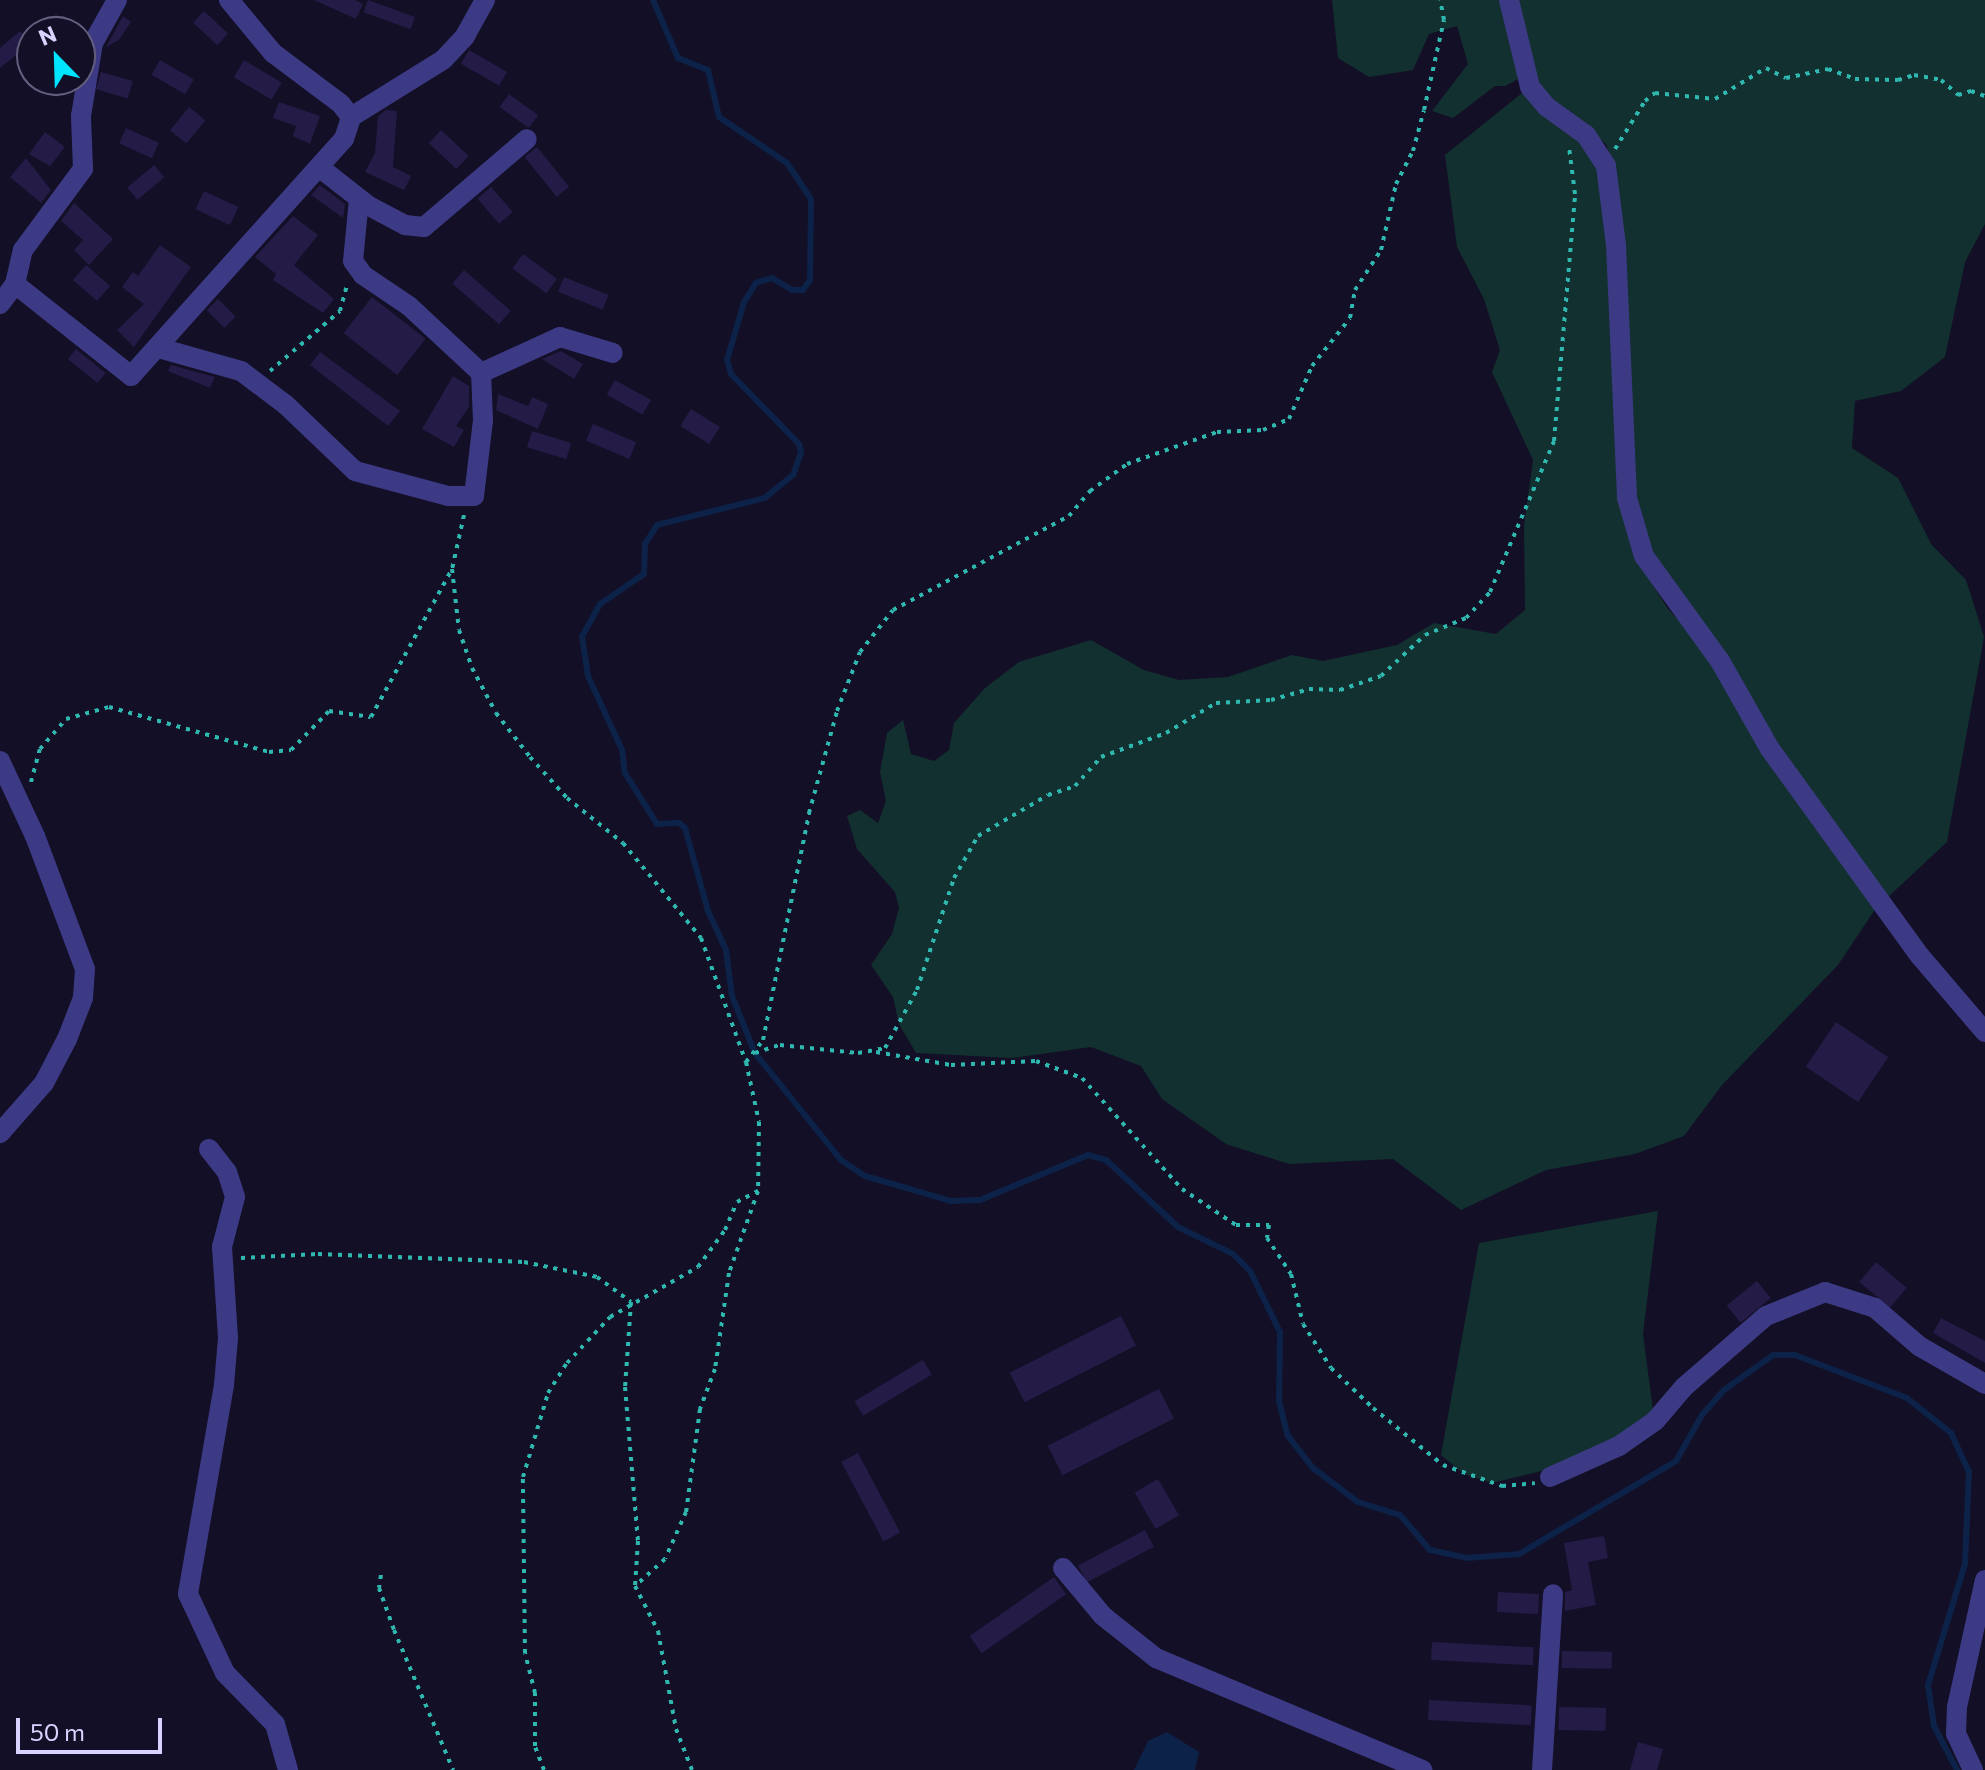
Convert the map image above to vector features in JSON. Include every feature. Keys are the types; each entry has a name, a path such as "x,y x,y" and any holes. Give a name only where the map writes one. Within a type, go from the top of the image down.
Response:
{"street":[{"path":"0,304 15,284 23,250 83,169 81,116 93,43 117,0"},
{"path":"229,0 273,53 351,117"},
{"path":"15,284 131,376 344,139 351,117 443,60 465,36 485,0"},
{"path":"1509,0 1530,87 1602,155 1616,245 1627,498 1644,556 1715,654 1770,749 1920,956 1985,1032"},
{"path":"319,167 359,199 405,225 424,227 527,139"},
{"path":"159,348 201,357 256,382 355,471 448,496 474,496 483,420 481,373 409,306 363,275 353,261 359,199"},
{"path":"481,373 560,337 613,353"},
{"path":"0,761 76,936 85,969 83,998 67,1039 44,1083 0,1133"},
{"path":"209,1149 227,1172 235,1197 223,1258 227,1359 188,1594 225,1673 275,1724 288,1770"},
{"path":"1550,1477 1619,1446 1655,1421 1684,1387 1766,1316 1825,1292 1875,1308 1919,1346 1985,1384"},
{"path":"1063,1568 1103,1616 1156,1658 1422,1770"},
{"path":"1973,1770 1956,1734 1957,1707 1985,1580"},
{"path":"1542,1770 1553,1594"}],"path":[{"path":"746,1062 755,1053 769,1015 809,813 837,711 860,652 893,610 1069,516 1090,491 1127,464 1217,432 1263,430 1289,419 1312,366 1350,318 1355,290 1381,250 1396,184 1413,151 1424,110 1444,20 1440,0"},
{"path":"1602,155 1614,150 1645,101 1655,93 1715,99 1766,68 1786,78 1828,69 1855,79 1898,80 1914,75 1941,80 1958,95 1971,91 1985,96"},
{"path":"874,1051 893,1038 917,990 954,878 978,836 1048,795 1075,786 1112,751 1166,733 1216,703 1340,690 1381,676 1425,635 1466,618 1490,592 1554,441 1575,194 1571,123"},
{"path":"256,382 340,311 353,261"},
{"path":"30,789 33,769 50,734 66,719 109,707 269,752 291,750 329,711 371,717 452,569 459,530 474,496"},
{"path":"452,569 464,649 496,713 567,798 623,843 701,938 746,1062 759,1122 758,1191 729,1273 715,1369 700,1409 678,1538 665,1559 635,1586"},
{"path":"755,1053 780,1045 874,1051 951,1065 1036,1061 1082,1078 1182,1189 1236,1225 1269,1225 1267,1238 1291,1274 1297,1309 1315,1344 1331,1368 1409,1439 1443,1465 1502,1486 1526,1486 1550,1477"},
{"path":"544,1770 535,1746 535,1693 525,1653 523,1477 548,1393 594,1332 631,1302 698,1267 725,1230 737,1202 758,1191"},
{"path":"223,1258 318,1254 524,1262 597,1277 618,1288 631,1302 625,1365 638,1541 635,1586 658,1631 676,1729 692,1770"},
{"path":"381,1575 379,1588 394,1630 453,1770"}],"green space":[{"path":"1332,0 1985,0 1985,224 1965,262 1945,357 1901,391 1855,401 1852,448 1898,478 1931,544 1966,580 1984,637 1947,842 1887,898 1758,722 1647,550 1632,502 1612,162 1606,144 1524,76 1505,86 1495,86 1453,118 1432,111 1468,64 1457,26 1429,34 1413,70 1369,77 1338,58"},
{"path":"1522,93 1584,138 1601,166 1639,563 1668,609 1713,657 1878,905 1838,965 1722,1085 1684,1136 1635,1154 1546,1170 1461,1210 1393,1159 1289,1164 1226,1144 1162,1099 1141,1066 1091,1047 1012,1058 916,1053 899,1024 893,997 871,965 892,934 899,908 895,892 857,849 847,816 860,810 878,823 886,801 880,772 887,733 903,720 911,754 934,761 949,750 954,723 985,688 1019,662 1091,640 1144,670 1179,680 1228,677 1292,655 1323,661 1397,645 1434,623 1496,634 1525,610 1524,525 1533,460 1492,372 1500,350 1484,299 1457,247 1445,155"},
{"path":"1658,1211 1643,1334 1653,1410 1626,1437 1554,1468 1492,1483 1464,1474 1441,1455 1479,1243"}],"water":[{"path":"1167,1732 1199,1752 1195,1770 1134,1770 1148,1741"}],"building":[{"path":"314,0 355,0 363,4 356,19"},
{"path":"368,0 415,17 411,29 364,12"},
{"path":"204,11 228,34 217,45 193,23"},
{"path":"123,16 131,22 119,40 106,47"},
{"path":"16,34 16,55 0,68 0,48"},
{"path":"469,50 507,72 499,86 461,64"},
{"path":"160,60 194,80 185,94 152,75"},
{"path":"244,60 282,83 271,100 234,77"},
{"path":"101,72 133,81 128,98 96,89"},
{"path":"509,94 538,115 529,128 500,107"},
{"path":"279,102 320,116 310,144 293,136 296,126 273,118"},
{"path":"189,107 205,120 186,144 170,130"},
{"path":"386,110 397,111 393,167 411,176 404,190 365,172 375,153 378,116"},
{"path":"126,128 159,143 152,158 119,144"},
{"path":"441,130 469,156 457,169 429,143"},
{"path":"45,132 65,147 50,166 29,154"},
{"path":"537,147 569,187 557,197 525,157"},
{"path":"26,158 51,190 41,203 10,177"},
{"path":"154,165 164,177 137,200 127,187"},
{"path":"320,185 345,204 343,218 311,195"},
{"path":"491,187 513,212 499,224 477,199"},
{"path":"204,191 238,207 230,225 196,209"},
{"path":"74,203 113,239 89,265 74,250 83,240 61,221"},
{"path":"293,216 318,235 294,265 334,299 323,313 273,280 276,274 255,257"},
{"path":"160,245 191,267 134,347 117,330 144,304 122,287 133,272 138,276"},
{"path":"523,254 557,279 546,293 512,269"},
{"path":"86,265 110,286 97,301 73,280"},
{"path":"464,270 511,311 499,324 452,284"},
{"path":"564,277 609,295 603,310 558,292"},
{"path":"372,297 426,339 397,375 344,333"},
{"path":"218,299 236,317 224,328 207,310"},
{"path":"76,349 106,373 97,383 68,359"},
{"path":"561,351 583,364 574,379 542,359"},
{"path":"320,352 400,411 388,426 310,365"},
{"path":"171,365 215,377 210,388 168,371"},
{"path":"453,376 469,386 469,407 456,426 464,430 454,447 422,429"},
{"path":"615,380 651,400 643,415 607,395"},
{"path":"498,394 528,406 532,397 548,404 538,429 496,410"},
{"path":"691,409 720,427 709,444 680,426"},
{"path":"593,424 636,442 629,459 586,441"},
{"path":"532,431 571,443 566,459 527,447"},
{"path":"1836,1022 1888,1057 1858,1102 1806,1067"},
{"path":"1876,1262 1907,1288 1890,1308 1859,1282"},
{"path":"1757,1281 1771,1298 1741,1323 1727,1306"},
{"path":"1121,1316 1136,1345 1025,1402 1010,1373"},
{"path":"1941,1318 1985,1341 1985,1363 1933,1333"},
{"path":"923,1360 932,1375 863,1416 854,1401"},
{"path":"1159,1389 1174,1418 1063,1475 1048,1446"},
{"path":"858,1453 900,1532 883,1541 841,1462"},
{"path":"1158,1479 1179,1515 1156,1529 1135,1492"},
{"path":"1145,1530 1154,1547 1087,1582 1078,1566"},
{"path":"1604,1536 1608,1558 1588,1562 1596,1605 1565,1611 1565,1592 1572,1590 1564,1543"},
{"path":"1054,1577 1066,1594 982,1653 970,1636"},
{"path":"1498,1592 1539,1594 1538,1614 1497,1612"},
{"path":"1432,1642 1534,1647 1533,1665 1431,1660"},
{"path":"1562,1651 1612,1652 1612,1669 1562,1668"},
{"path":"1429,1700 1532,1705 1531,1725 1428,1720"},
{"path":"1559,1707 1606,1708 1606,1731 1559,1730"},
{"path":"1638,1742 1663,1749 1657,1770 1630,1770"}],"waterway":[{"path":"653,0 678,58 708,70 719,117 787,163 811,199 810,280 803,290 792,290 772,278 756,283 744,302 727,360 731,374 799,444 801,453 793,475 765,498 657,525 645,544 644,574 600,604 582,636 588,676 622,750 625,773 657,824 679,823 685,828 708,911 726,950 732,996 755,1053 841,1160 865,1176 951,1201 980,1200 1088,1155 1106,1160 1178,1227 1233,1254 1250,1271 1280,1332 1279,1401 1288,1436 1313,1468 1358,1502 1400,1515 1430,1550 1467,1558 1519,1554 1676,1461 1702,1415 1724,1390 1773,1355 1795,1355 1907,1398 1951,1433 1969,1472 1965,1564 1928,1685 1934,1726 1957,1770"}]}
